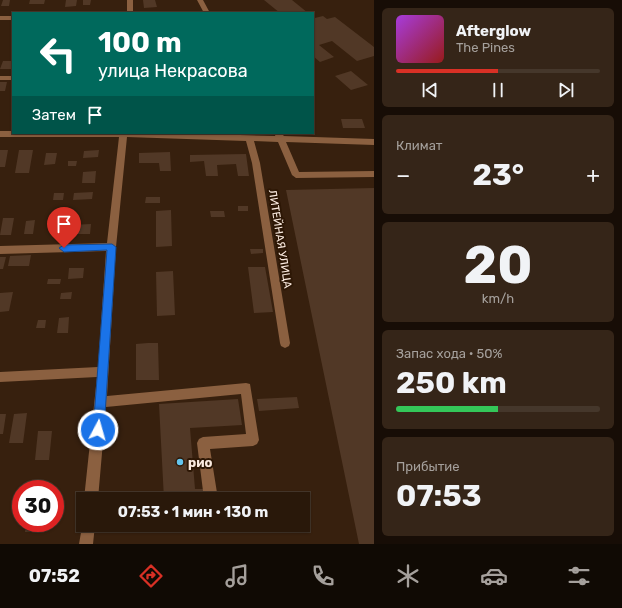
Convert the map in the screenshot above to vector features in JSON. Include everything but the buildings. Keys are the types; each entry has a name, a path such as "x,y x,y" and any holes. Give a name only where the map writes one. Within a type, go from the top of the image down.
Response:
{"street":[{"path":"130,0 130,12"},
{"path":"200,0 206,12"},
{"path":"0,18 12,18"},
{"path":"0,78 12,78"},
{"path":"0,134 123,134 249,138 280,136 374,142"},
{"path":"92,492 101,402 112,247 123,134"},
{"path":"280,136 296,175 374,174"},
{"name":"ЛИТЕЙНАЯ УЛИЦА","path":"249,138 256,163 285,343"},
{"path":"0,250 112,247"},
{"path":"0,377 103,372"},
{"path":"101,402 246,388 253,440 203,443 210,492"},
{"path":"86,544 87,532"}],"place":[{"name":"рио","path":"180,462"}],"route":[{"path":"64,248 112,247 98,430"}]}
